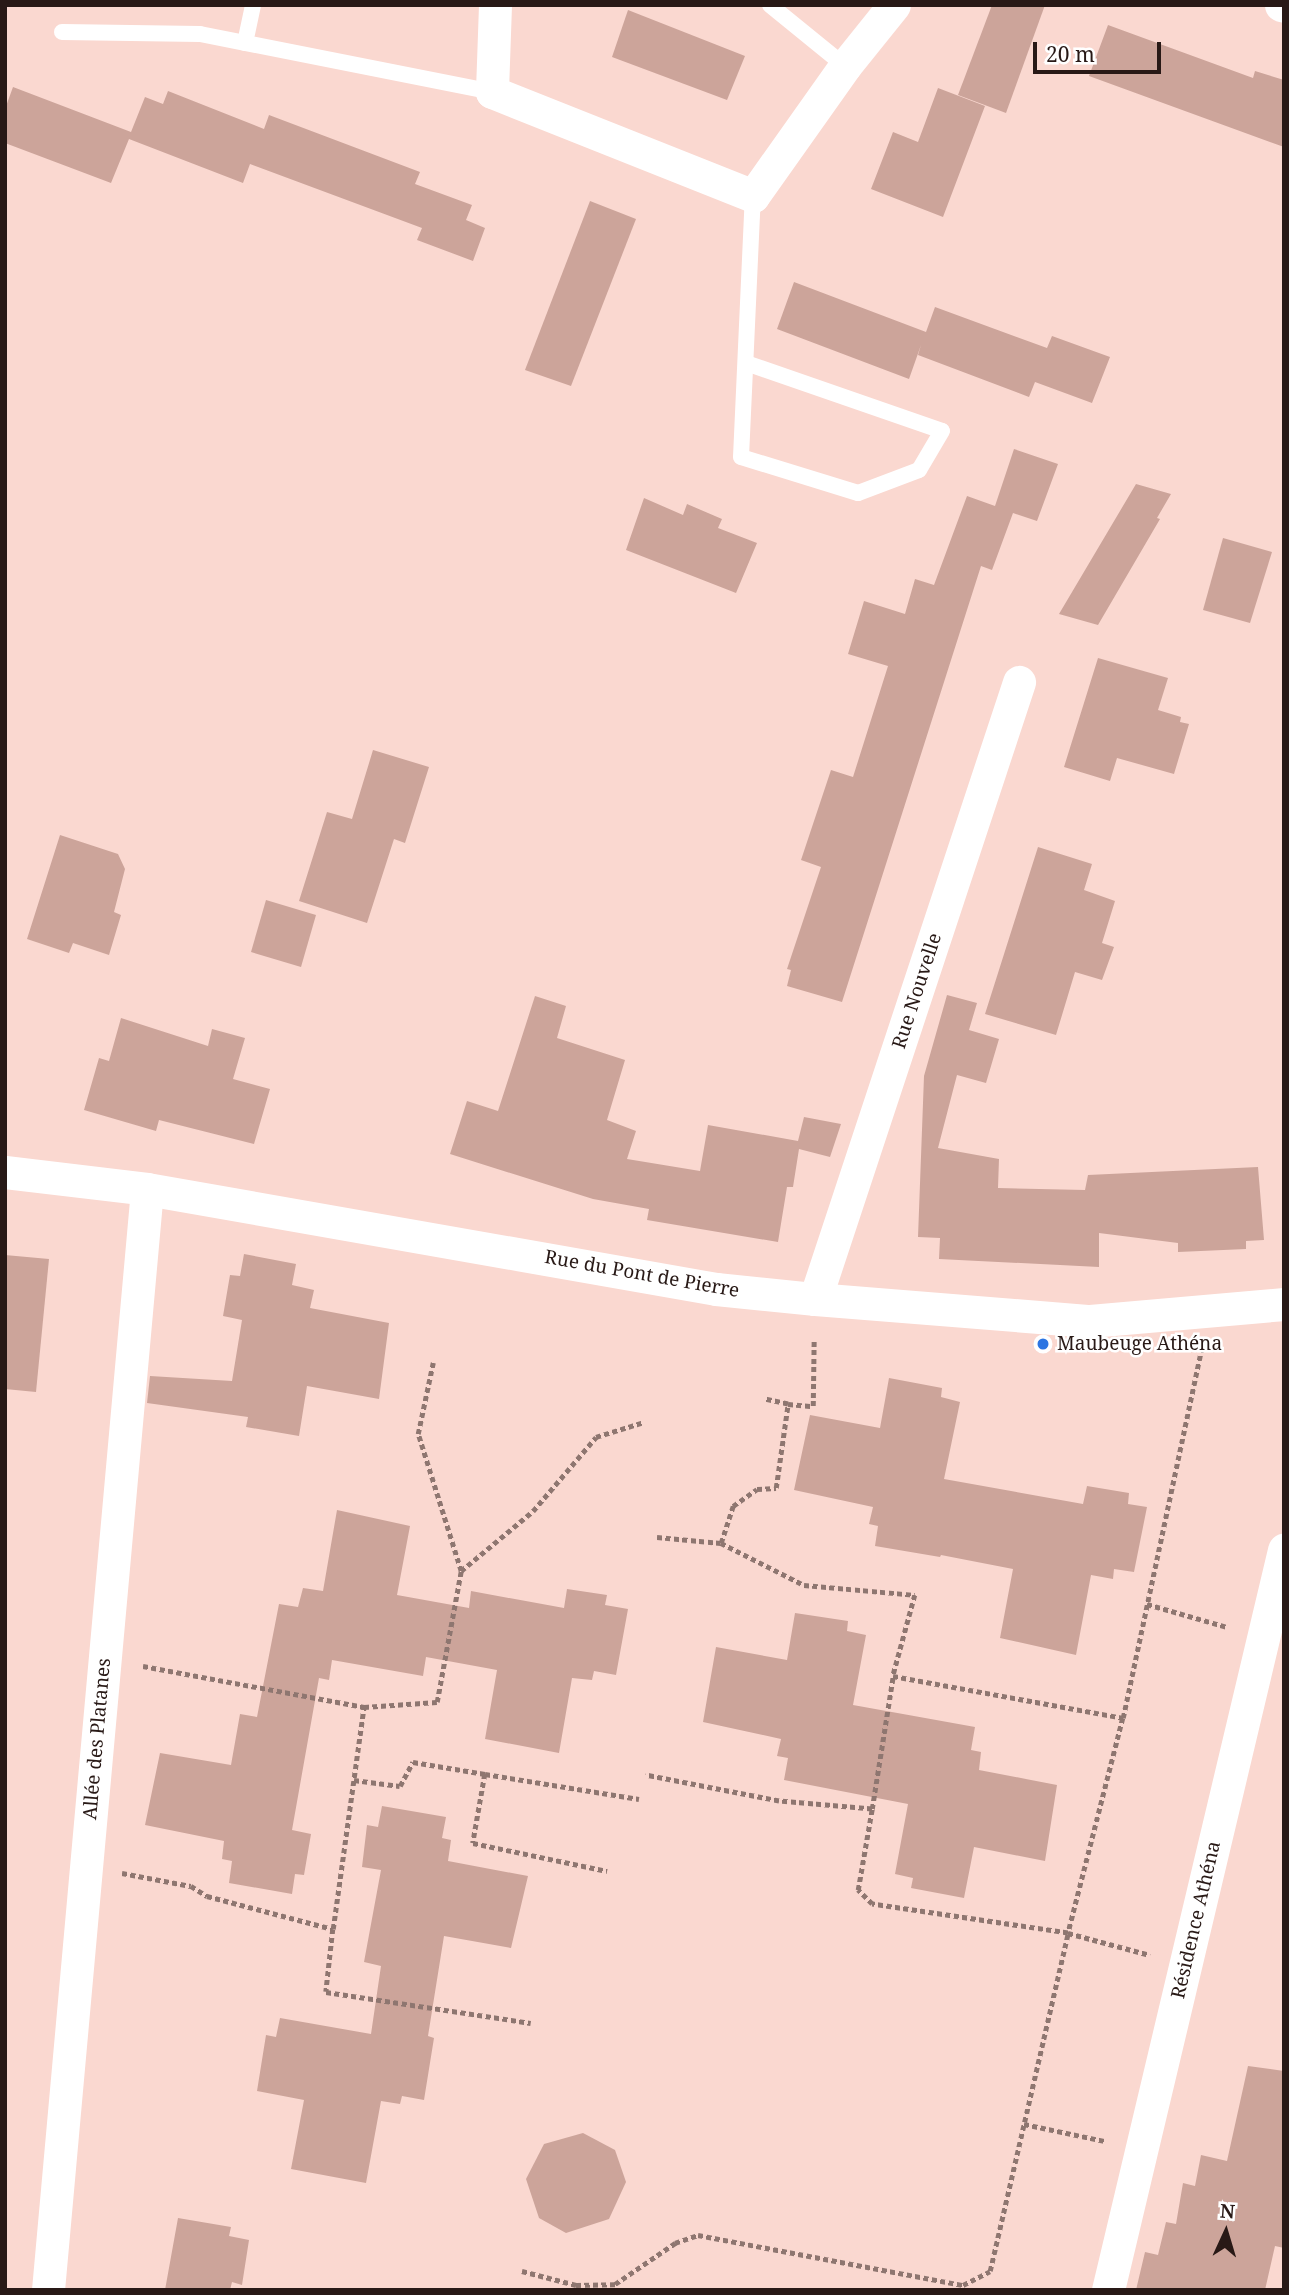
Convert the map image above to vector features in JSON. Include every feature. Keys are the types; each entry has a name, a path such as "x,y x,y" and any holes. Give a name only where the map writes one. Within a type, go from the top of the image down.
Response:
{"street":[{"path":"495,5 492,92 753,196 845,66 894,5"},
{"name":"Rue Nouvelle","path":"815,1299 1019,682"},
{"name":"Rue du Pont de Pierre","path":"5,1172 147,1189 716,1289 1090,1321 1284,1304"},
{"name":"Allée des Platanes","path":"48,2290 147,1189"},
{"name":"Résidence Athéna","path":"1108,2290 1284,1550"}],"lane":[{"path":"245,43 253,5"},
{"path":"770,5 845,66"},
{"path":"62,32 200,34 492,92"},
{"path":"746,363 942,431 919,470 858,493 741,457 753,196"}],"path":[{"path":"764,1399 813,1406 815,1299"},
{"path":"522,2271 576,2285 615,2284 675,2243 698,2235 965,2287 990,2271 1068,1933 1123,1718 1202,1347 1203,1311"},
{"path":"105,1659 364,1707 437,1702 461,1572 418,1434 433,1363"},
{"path":"721,1543 733,1506 757,1489 776,1488 788,1404"},
{"path":"461,1572 533,1511 596,1437 644,1422"},
{"path":"657,1537 721,1543 804,1585 915,1595 892,1676 858,1890 872,1904 1068,1933 1185,1965"},
{"path":"1147,1604 1262,1637"},
{"path":"892,1676 1123,1718"},
{"path":"364,1707 326,1992 531,2023"},
{"path":"354,1780 400,1786 413,1762 639,1799"},
{"path":"485,1774 473,1843 607,1871"},
{"path":"645,1775 779,1801 872,1808"},
{"path":"86,1866 191,1886 207,1896 333,1929"},
{"path":"1024,2124 1142,2148"}],"building":[{"path":"992,5 1045,5 1006,113 958,95"},
{"path":"628,10 745,56 727,100 612,57"},
{"path":"1108,25 1253,78 1255,71 1284,80 1284,147 1089,76"},
{"path":"13,87 131,132 145,97 163,104 168,91 264,129 269,115 420,172 415,184 472,205 466,220 485,228 473,261 417,240 422,228 250,164 243,183 129,139 111,183 5,143 5,109"},
{"path":"938,88 985,106 943,217 871,189 893,132 918,142"},
{"path":"590,201 636,219 571,386 525,370"},
{"path":"794,282 926,332 935,307 1047,348 1052,336 1110,357 1092,403 1035,382 1029,397 918,355 921,345 909,379 777,329"},
{"path":"1014,449 1058,464 1037,521 1013,513 992,570 981,566 842,1002 787,986 791,970 787,969 821,867 801,860 831,770 853,777 888,666 848,654 864,601 905,614 915,579 934,585 967,496 995,506"},
{"path":"1136,484 1171,494 1157,518 1160,519 1098,625 1059,614"},
{"path":"644,498 683,515 687,504 722,519 718,528 757,543 736,593 626,550"},
{"path":"1223,538 1272,552 1250,623 1203,610"},
{"path":"1098,658 1168,678 1158,710 1181,717 1180,722 1189,724 1174,774 1117,758 1110,781 1064,767"},
{"path":"373,750 429,767 405,843 394,839 367,923 299,901 327,812 352,819"},
{"path":"60,835 118,854 125,869 114,912 121,915 109,955 73,943 69,953 27,939"},
{"path":"1038,847 1092,864 1084,890 1115,901 1102,943 1114,947 1102,980 1075,972 1056,1035 985,1014"},
{"path":"266,900 316,915 301,967 251,952"},
{"path":"947,995 977,1003 969,1030 999,1039 986,1083 957,1075 938,1148 999,1159 998,1188 1085,1190 1088,1175 1258,1167 1264,1240 1246,1241 1246,1249 1178,1252 1178,1243 1099,1233 1099,1267 939,1259 940,1238 918,1237 924,1076"},
{"path":"535,996 566,1006 557,1038 625,1060 607,1120 636,1131 627,1159 700,1171 708,1125 798,1141 804,1117 841,1124 830,1157 799,1149 793,1187 787,1187 778,1242 647,1220 649,1209 593,1199 450,1154 467,1101 498,1111"},
{"path":"121,1018 208,1046 212,1029 245,1038 233,1079 270,1089 254,1144 159,1120 156,1131 84,1110 99,1058 109,1061"},
{"path":"244,1254 296,1264 292,1285 314,1290 310,1308 389,1323 379,1399 307,1386 299,1436 246,1427 248,1417 147,1403 150,1376 232,1381 242,1320 223,1316 230,1275 240,1276"},
{"path":"5,1255 49,1259 36,1392 5,1389"},
{"path":"889,1378 942,1388 941,1397 960,1402 944,1479 1083,1504 1087,1486 1129,1493 1128,1504 1147,1507 1134,1572 1114,1569 1113,1579 1091,1575 1076,1655 1000,1638 1013,1569 875,1546 878,1526 869,1524 873,1507 794,1490 810,1415 880,1428"},
{"path":"337,1510 410,1526 397,1595 469,1608 471,1591 564,1608 567,1589 607,1595 605,1605 628,1609 616,1675 594,1671 592,1680 572,1678 559,1753 485,1739 497,1670 426,1657 423,1676 332,1660 329,1680 319,1678 292,1830 311,1834 304,1875 295,1874 292,1894 229,1883 232,1861 222,1859 224,1841 145,1825 160,1753 231,1765 240,1714 257,1717 279,1604 298,1607 303,1588 323,1591"},
{"path":"795,1613 848,1621 847,1631 866,1635 853,1705 975,1727 971,1750 981,1752 979,1770 1057,1785 1045,1861 974,1847 964,1898 911,1888 913,1878 895,1874 908,1804 784,1780 788,1758 777,1756 781,1739 703,1722 716,1647 787,1660"},
{"path":"382,1806 446,1817 442,1838 451,1840 448,1861 528,1876 511,1948 444,1936 428,2036 434,2038 424,2100 402,2096 400,2104 381,2101 366,2183 291,2169 304,2100 257,2091 266,2035 276,2037 280,2018 371,2034 381,1966 364,1962 381,1870 362,1867 367,1825 378,1827"},
{"path":"1248,2066 1284,2071 1284,2248 1275,2246 1265,2290 1136,2290 1145,2252 1158,2255 1166,2222 1176,2224 1183,2183 1195,2186 1201,2155 1227,2161"},
{"path":"583,2133 615,2150 626,2182 609,2219 566,2233 539,2218 526,2179 544,2144"},
{"path":"178,2218 231,2227 229,2236 249,2240 242,2285 232,2282 230,2290 165,2290"}],"place":[{"name":"Maubeuge Athéna","path":"1043,1344"}]}
